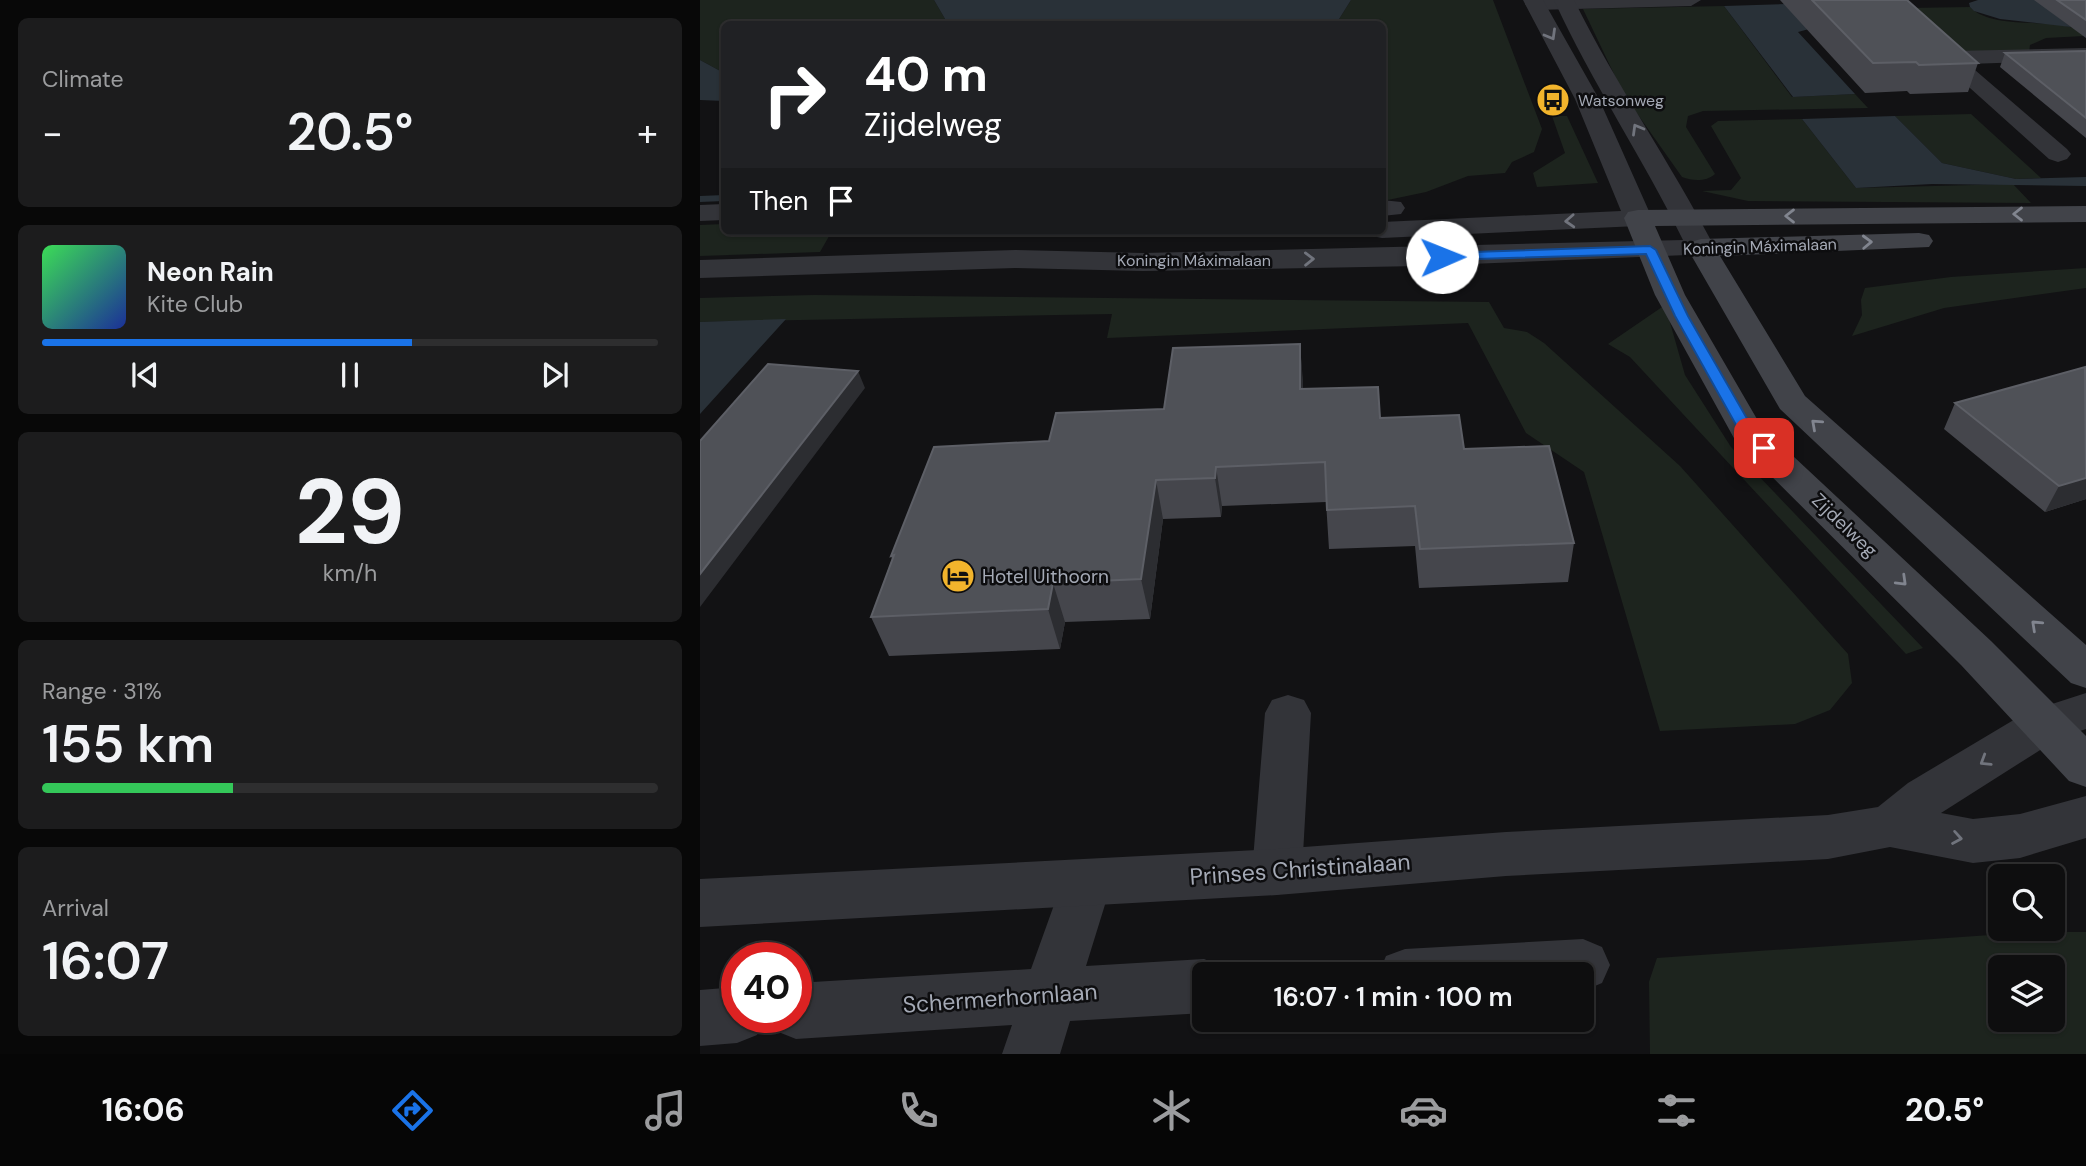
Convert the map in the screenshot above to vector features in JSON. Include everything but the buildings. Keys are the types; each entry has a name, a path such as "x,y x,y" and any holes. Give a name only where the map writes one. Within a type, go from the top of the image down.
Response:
{"main road":[{"name":"Koningin Máximalaan","path":"1693,232 2086,214"},
{"name":"Koningin Máximalaan","path":"1639,218 1693,232 2086,233"},
{"name":"Zijdelweg","path":"1639,218 1650,250 1682,316 1747,432 1976,653 2064,718 2086,766"},
{"path":"1693,232 1792,402 2086,671"}],"street":[{"path":"1639,218 1587,99 1534,2 1691,0"},
{"path":"1882,0 2058,155"},
{"path":"1565,1 1586,46 1619,98 1693,232"},
{"path":"1947,58 2086,54"},
{"path":"700,213 721,212"},
{"name":"Koningin Máximalaan","path":"1386,215 1639,218"},
{"name":"Koningin Máximalaan","path":"700,269 1015,259 1156,262 1650,250 1693,232"},
{"name":"Koningin Máximalaan","path":"1015,259 1148,244 1296,235"},
{"path":"1278,872 1288,713"},
{"name":"Prinses Christinalaan","path":"1890,826 1925,798 2064,718"},
{"name":"Prinses Christinalaan","path":"703,901 1278,872 1519,853 1828,837 1890,826 1973,841 2020,836 2086,817"},
{"path":"1031,1054 1086,882"},
{"name":"Schermerhornlaan","path":"812,1010 1192,987"},
{"path":"700,1018 721,1016"}],"shaded area":[{"path":"700,0 934,0 946,21 721,21 721,71 700,60"},
{"path":"934,0 1351,0 1338,21 946,21"},
{"path":"1351,0 1493,0 1542,129 1534,152 1512,162 1505,173 1468,176 1426,192 1386,200 1386,21 1338,21"},
{"path":"1978,0 2086,0 2086,9 2049,10 2071,27 2000,19 1974,11 1969,3"},
{"path":"1786,4 1809,29 1798,32 1855,94 1793,97 1724,6"},
{"path":"1724,6 1792,97 1855,94 1868,108 1703,111 1688,116 1686,127 1715,174 1704,180 1682,177 1624,95 1583,9"},
{"path":"1970,7 1991,18 2059,25 2072,28 2084,36 2046,38 2030,45 2029,52 1963,53 1909,8"},
{"path":"700,60 721,71 721,101 700,100"},
{"path":"1971,114 2041,178 2016,179 1942,163 1895,116"},
{"path":"1552,116 1567,116 1598,183 1537,187 1533,173 1565,153"},
{"path":"1895,116 1942,163 2016,179 2086,177 2086,186 1932,184 1856,188 1802,119"},
{"path":"1802,119 1856,188 2013,184 2031,203 1748,201 1702,191 1731,190 1741,178 1711,126 1718,121"},
{"path":"721,224 721,235 830,235 820,252 700,256 700,225"},
{"path":"2086,268 2086,288 1944,308 1852,336 1862,315 1861,300 1865,288 1951,277"},
{"path":"814,295 1489,302 1504,328 1527,332 1544,343 1680,466 1848,654 1852,683 1830,710 1795,724 1660,731 1584,472 1526,433 1468,323 1107,338 1112,314 700,322 700,298"},
{"path":"1665,305 1685,375 1731,447 1923,648 1906,654 1630,357 1608,344"},
{"path":"786,319 700,414 700,322"},
{"path":"2065,932 2086,932 2086,1054 1650,1054 1649,982 1657,958 1988,935 1988,941 2065,941"}],"waterway":[{"path":"700,199 721,198"}],"place":[{"name":"Watsonweg","path":"1553,100"},
{"name":"Hotel Uithoorn","path":"958,576"}],"route":[{"path":"1442,257 1650,250 1670,295 1747,432 1764,448"}]}
